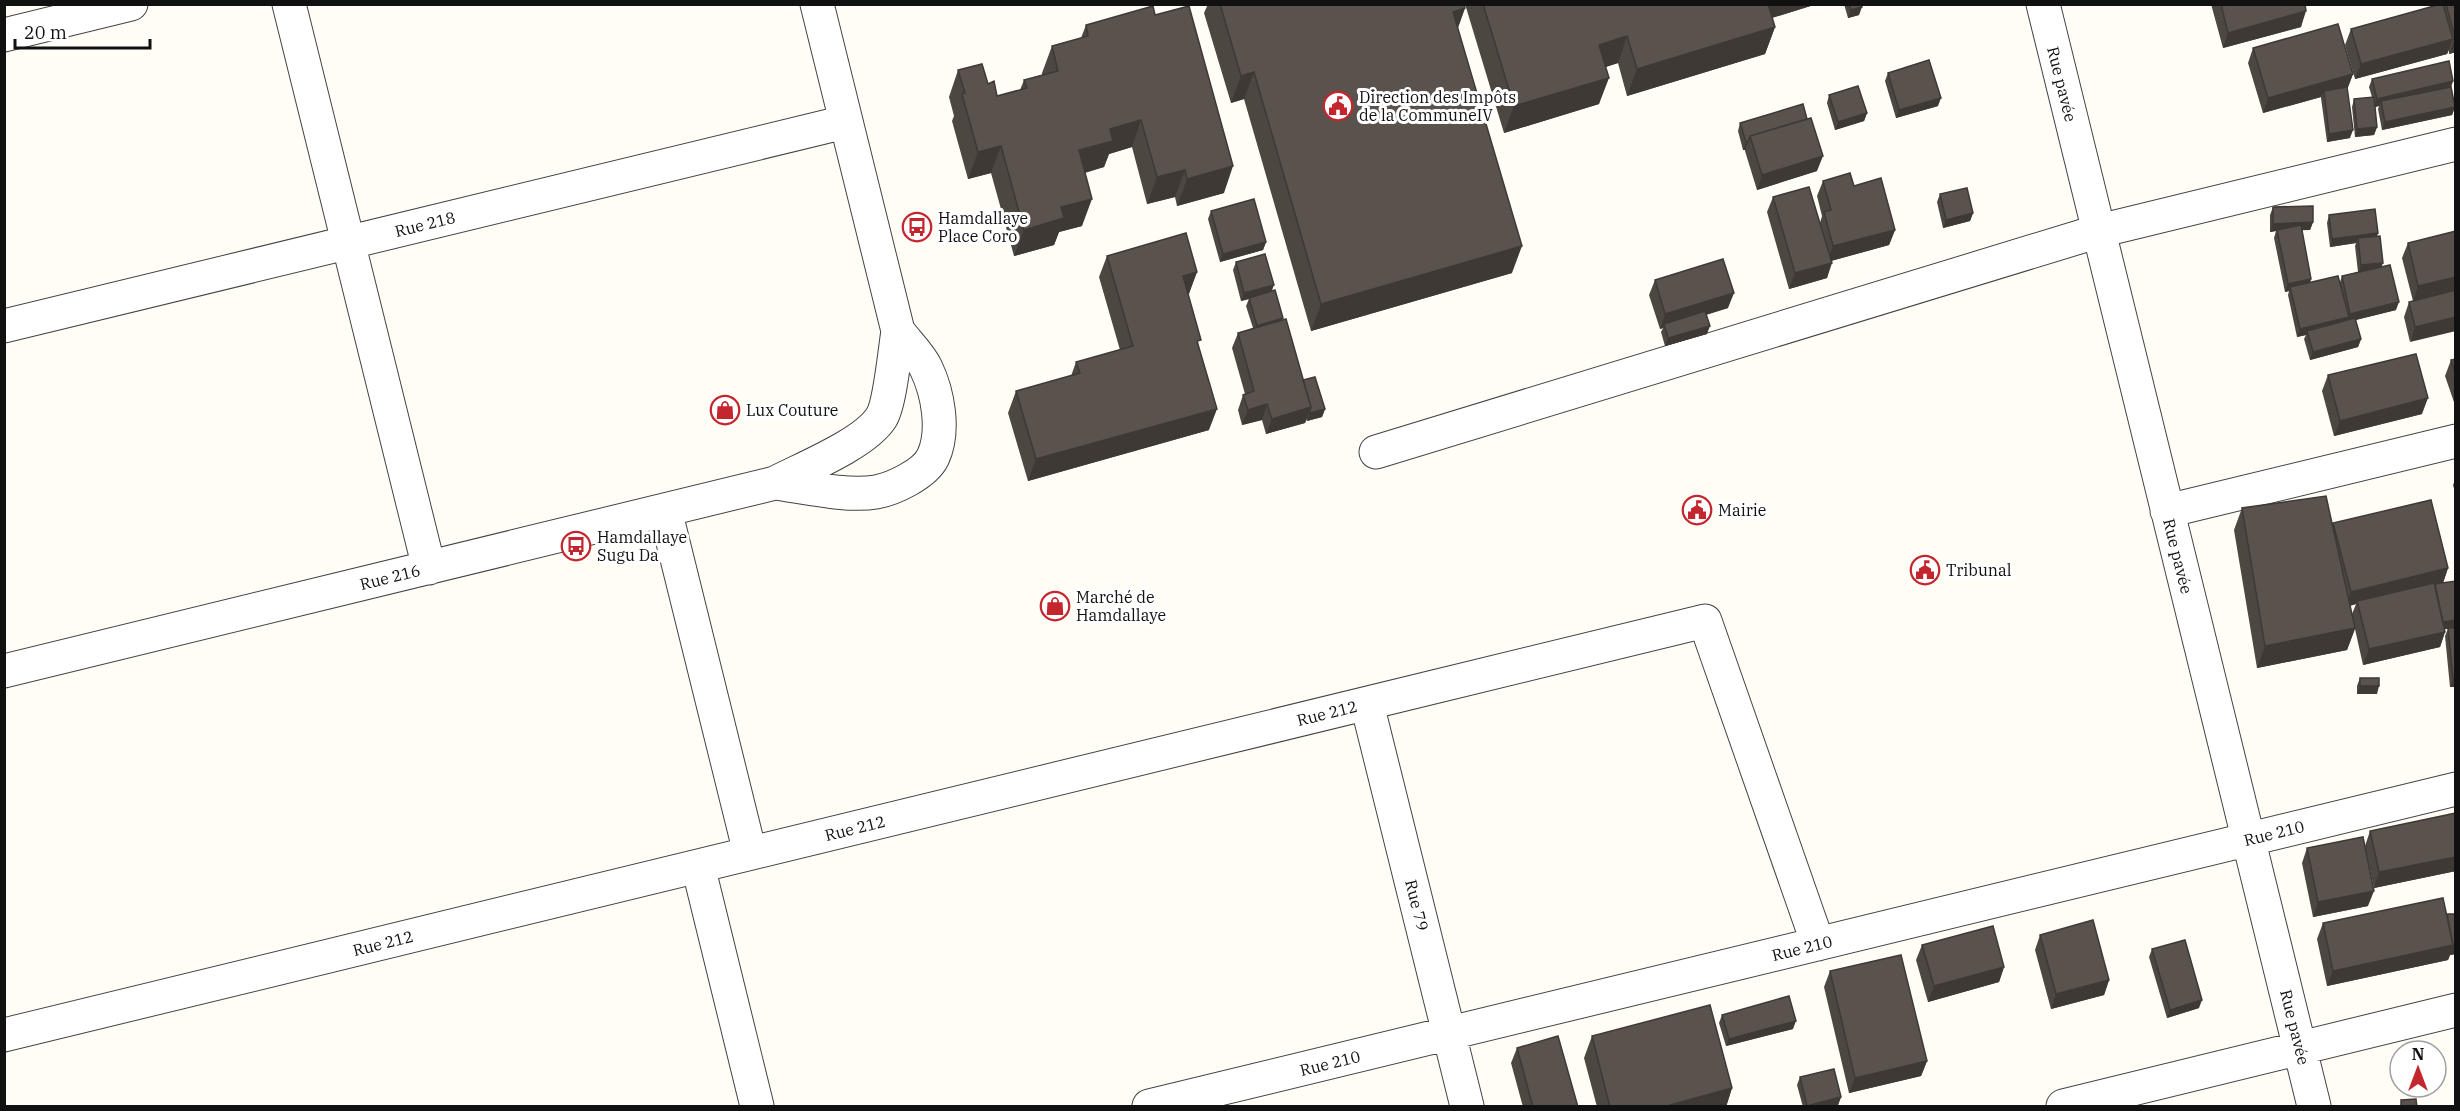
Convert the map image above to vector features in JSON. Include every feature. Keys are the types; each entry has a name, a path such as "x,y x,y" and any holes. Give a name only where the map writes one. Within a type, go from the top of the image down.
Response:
{"street":[{"path":"4,35 131,4"},
{"path":"289,4 429,568"},
{"path":"775,483 866,435 882,417 898,331 817,4"},
{"name":"Rue pavée","path":"2043,4 2314,1107"},
{"name":"Rue 218","path":"4,327 845,122"},
{"path":"1376,452 2099,231 2456,144"},
{"path":"775,483 836,492 876,492 914,477 932,458 938,430 938,402 926,367 898,331"},
{"path":"2167,511 2456,441"},
{"name":"Rue 216","path":"4,671 775,483"},
{"path":"665,510 750,853"},
{"name":"Rue 212","path":"4,1035 1705,621 1818,944"},
{"name":"Rue 79","path":"1367,704 1467,1107"},
{"name":"Rue 210","path":"1149,1107 2456,789"},
{"path":"698,866 757,1107"},
{"path":"2064,1107 2456,1010"}],"building":[{"path":"1220,4 1464,4 1465,8 1453,12 1522,246 1321,304 1254,72 1241,76"},
{"path":"1483,4 1768,4 1775,27 1637,69 1627,36 1599,45 1609,78 1514,106"},
{"path":"1849,4 1861,4 1862,7 1851,10"},
{"path":"2221,4 2305,4 2306,11 2228,33"},
{"path":"2443,4 2453,39 2361,64 2351,29"},
{"path":"2446,4 2456,4 2456,38 2455,38"},
{"path":"1153,6 1155,15 1189,6 1233,166 1187,179 1185,170 1157,177 1141,120 1110,129 1113,141 1079,150 1092,199 1061,207 1064,218 1024,230 1001,146 978,152 962,94 965,93 958,70 982,64 988,84 994,81 997,96 1027,88 1024,80 1058,71 1052,46 1088,36 1086,25"},
{"path":"2338,24 2353,74 2268,98 2253,48"},
{"path":"1929,60 1941,98 1899,110 1888,73"},
{"path":"2449,61 2453,81 2377,99 2372,79"},
{"path":"1858,86 1867,113 1838,122 1829,95"},
{"path":"2347,87 2353,130 2329,134 2324,91"},
{"path":"2451,87 2455,107 2385,122 2381,101"},
{"path":"2374,97 2377,127 2357,129 2354,99"},
{"path":"1803,104 1807,119 1750,136 1746,142 1740,123"},
{"path":"1811,118 1823,156 1762,175 1750,136"},
{"path":"1850,173 1854,186 1881,178 1895,230 1833,246 1824,212 1831,210 1823,181"},
{"path":"1809,187 1832,263 1795,273 1773,197"},
{"path":"1967,188 1973,213 1946,220 1940,194"},
{"path":"1254,199 1266,242 1223,254 1211,211"},
{"path":"2313,206 2313,222 2273,224 2273,207"},
{"path":"2375,209 2378,233 2332,239 2329,215"},
{"path":"2301,225 2311,279 2288,284 2277,230"},
{"path":"2456,231 2456,277 2418,286 2408,243"},
{"path":"1186,233 1197,272 1183,276 1201,340 1197,341 1217,409 1036,459 1016,391 1080,373 1076,362 1133,346 1107,256"},
{"path":"2380,236 2383,263 2361,265 2358,238"},
{"path":"1265,254 1274,285 1244,293 1236,262"},
{"path":"1723,259 1734,293 1665,314 1655,280"},
{"path":"2390,265 2399,302 2350,314 2342,276"},
{"path":"2338,276 2349,317 2300,329 2290,287"},
{"path":"1275,290 1283,318 1257,326 1249,298"},
{"path":"2456,290 2456,317 2415,327 2409,302"},
{"path":"1705,311 1710,326 1668,338 1664,324"},
{"path":"2355,318 2361,339 2313,352 2307,331"},
{"path":"1286,319 1311,407 1272,419 1267,404 1248,410 1243,395 1254,391 1238,333"},
{"path":"2416,354 2428,398 2340,421 2328,375"},
{"path":"2456,359 2456,376 2451,360"},
{"path":"1315,377 1325,409 1310,413 1311,407 1303,380"},
{"path":"2326,496 2355,628 2265,646 2242,508"},
{"path":"2431,500 2448,568 2351,592 2333,523"},
{"path":"2456,581 2456,620 2443,622 2435,584"},
{"path":"2434,583 2445,632 2369,649 2357,601"},
{"path":"2448,628 2456,628 2456,679 2453,679"},
{"path":"2360,678 2379,678 2379,686 2360,686"},
{"path":"2456,813 2456,857 2379,872 2370,831"},
{"path":"2363,837 2374,891 2318,902 2307,848"},
{"path":"2443,898 2453,945 2333,971 2323,923"},
{"path":"2447,914 2456,914 2456,946 2453,947 2453,945"},
{"path":"2093,920 2109,980 2056,994 2040,935"},
{"path":"1993,926 2004,967 1934,986 1922,945"},
{"path":"2185,940 2202,1000 2170,1010 2152,949"},
{"path":"1901,955 1927,1061 1855,1078 1830,971"},
{"path":"1789,996 1796,1021 1729,1039 1722,1015"},
{"path":"1710,1005 1732,1088 1663,1107 1610,1107 1592,1036"},
{"path":"1558,1036 1578,1107 1533,1107 1517,1048"},
{"path":"1834,1069 1841,1097 1807,1106 1800,1077"},
{"path":"2416,1099 2417,1107 2401,1107 2401,1100"}],"place":[{"name":"Direction des Impôts de la CommuneIV","path":"1338,106"},
{"name":"Hamdallaye Place Coro","path":"917,227"},
{"name":"Lux Couture","path":"725,410"},
{"name":"Mairie","path":"1697,510"},
{"name":"Hamdallaye Sugu Da","path":"576,546"},
{"name":"Tribunal","path":"1925,570"},
{"name":"Marché de Hamdallaye","path":"1055,606"}]}
